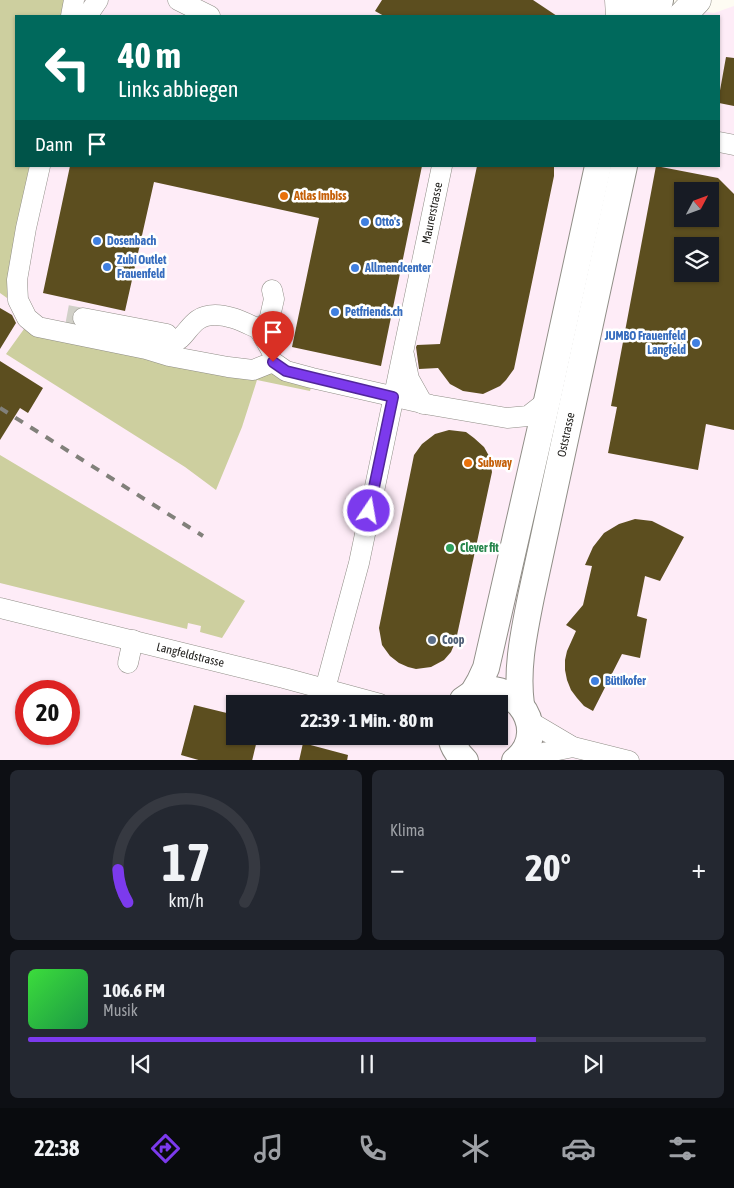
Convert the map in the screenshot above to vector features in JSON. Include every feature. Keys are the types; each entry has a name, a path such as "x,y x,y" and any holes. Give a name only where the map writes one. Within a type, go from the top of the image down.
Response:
{"highway":[{"path":"620,0 620,15"},
{"path":"683,15 697,0"}],"main road":[{"path":"635,15 639,0"},
{"path":"656,15 660,0"},
{"name":"Oststrasse","path":"466,695 486,668 598,167"},
{"name":"Oststrasse","path":"516,759 524,750 530,731 519,688 521,650 529,606 624,167"},
{"path":"473,695 482,690 499,691 508,694 515,699 525,713"}],"street":[{"path":"71,15 74,0"},
{"path":"178,0 208,15"},
{"path":"720,142 734,145"},
{"path":"40,167 17,280 18,300 27,318 32,323 38,327 56,332 228,367 253,370 272,356"},
{"path":"48,167 27,279 30,302 40,316 57,324 125,338 172,344 180,339 192,323 201,318 216,315 232,318 259,330 272,356 286,371 423,404 508,418 528,416 547,401"},
{"name":"Maurerstrasse","path":"325,689 358,563 442,167"},
{"path":"259,330 268,321 274,299 272,290"},
{"path":"83,318 166,334 186,331"},
{"name":"Maurerstrasse","path":"403,350 409,379 423,404"},
{"name":"Langfeldstrasse","path":"0,608 347,695"},
{"path":"128,663 133,640"},
{"path":"525,713 573,747 629,760"},
{"path":"516,759 573,747"}],"shaded area":[{"path":"0,0 631,0 714,13 734,6 734,760 0,760"}],"green space":[{"path":"0,0 64,0 61,15 15,15 15,167 32,167 7,298 0,293"},
{"path":"24,329 250,378 270,369 312,383 310,391 257,380 242,427 216,490 185,467 6,354"},
{"path":"0,455 245,601 222,638 200,632 201,626 188,623 187,629 0,583"}],"building":[{"path":"382,0 533,0 556,15 382,15 375,11"},
{"path":"726,57 734,58 734,106 720,103 720,90"},
{"path":"70,167 422,167 381,366 292,347 319,218 154,182 125,311 43,293"},
{"path":"477,167 554,167 554,176 514,369 500,386 483,394 463,391 450,384 438,368 419,369 417,345 440,344"},
{"path":"656,167 718,178 734,194 734,430 706,424 698,470 608,453 617,407 611,406"},
{"path":"0,308 12,315 16,323 0,349"},
{"path":"0,361 43,388 28,413 20,408 0,440"},
{"path":"449,430 466,432 484,447 489,456 492,472 456,640 451,652 444,660 431,667 416,669 399,663 390,656 382,645 379,628 414,455 422,444 435,434"},
{"path":"635,519 652,521 684,537 660,581 645,576 637,616 647,619 640,658 622,654 593,711 584,706 577,698 567,680 565,660 576,631 566,625 583,605 592,566 585,565 593,547 604,533 619,524"},
{"path":"194,705 226,713 226,745 256,745 252,760 198,760 181,755"},
{"path":"303,745 310,745 348,755 347,760 299,760"}],"tunnel":[{"path":"67,315 83,318"}],"railway":[{"path":"0,408 203,536"}],"place":[{"name":"Atlas Imbiss","path":"284,196"},
{"name":"Otto's","path":"365,222"},
{"name":"Dosenbach","path":"97,241"},
{"name":"Zubi Outlet Frauenfeld","path":"107,267"},
{"name":"Allmendcenter","path":"355,268"},
{"name":"Petfriends.ch","path":"335,312"},
{"name":"JUMBO Frauenfeld Langfeld","path":"696,343"},
{"name":"Subway","path":"468,463"},
{"name":"Clever fit","path":"450,548"},
{"name":"Coop","path":"432,640"},
{"name":"Bütikofer","path":"595,681"}],"route":[{"path":"273,362 286,371 393,397 369,511"}]}
